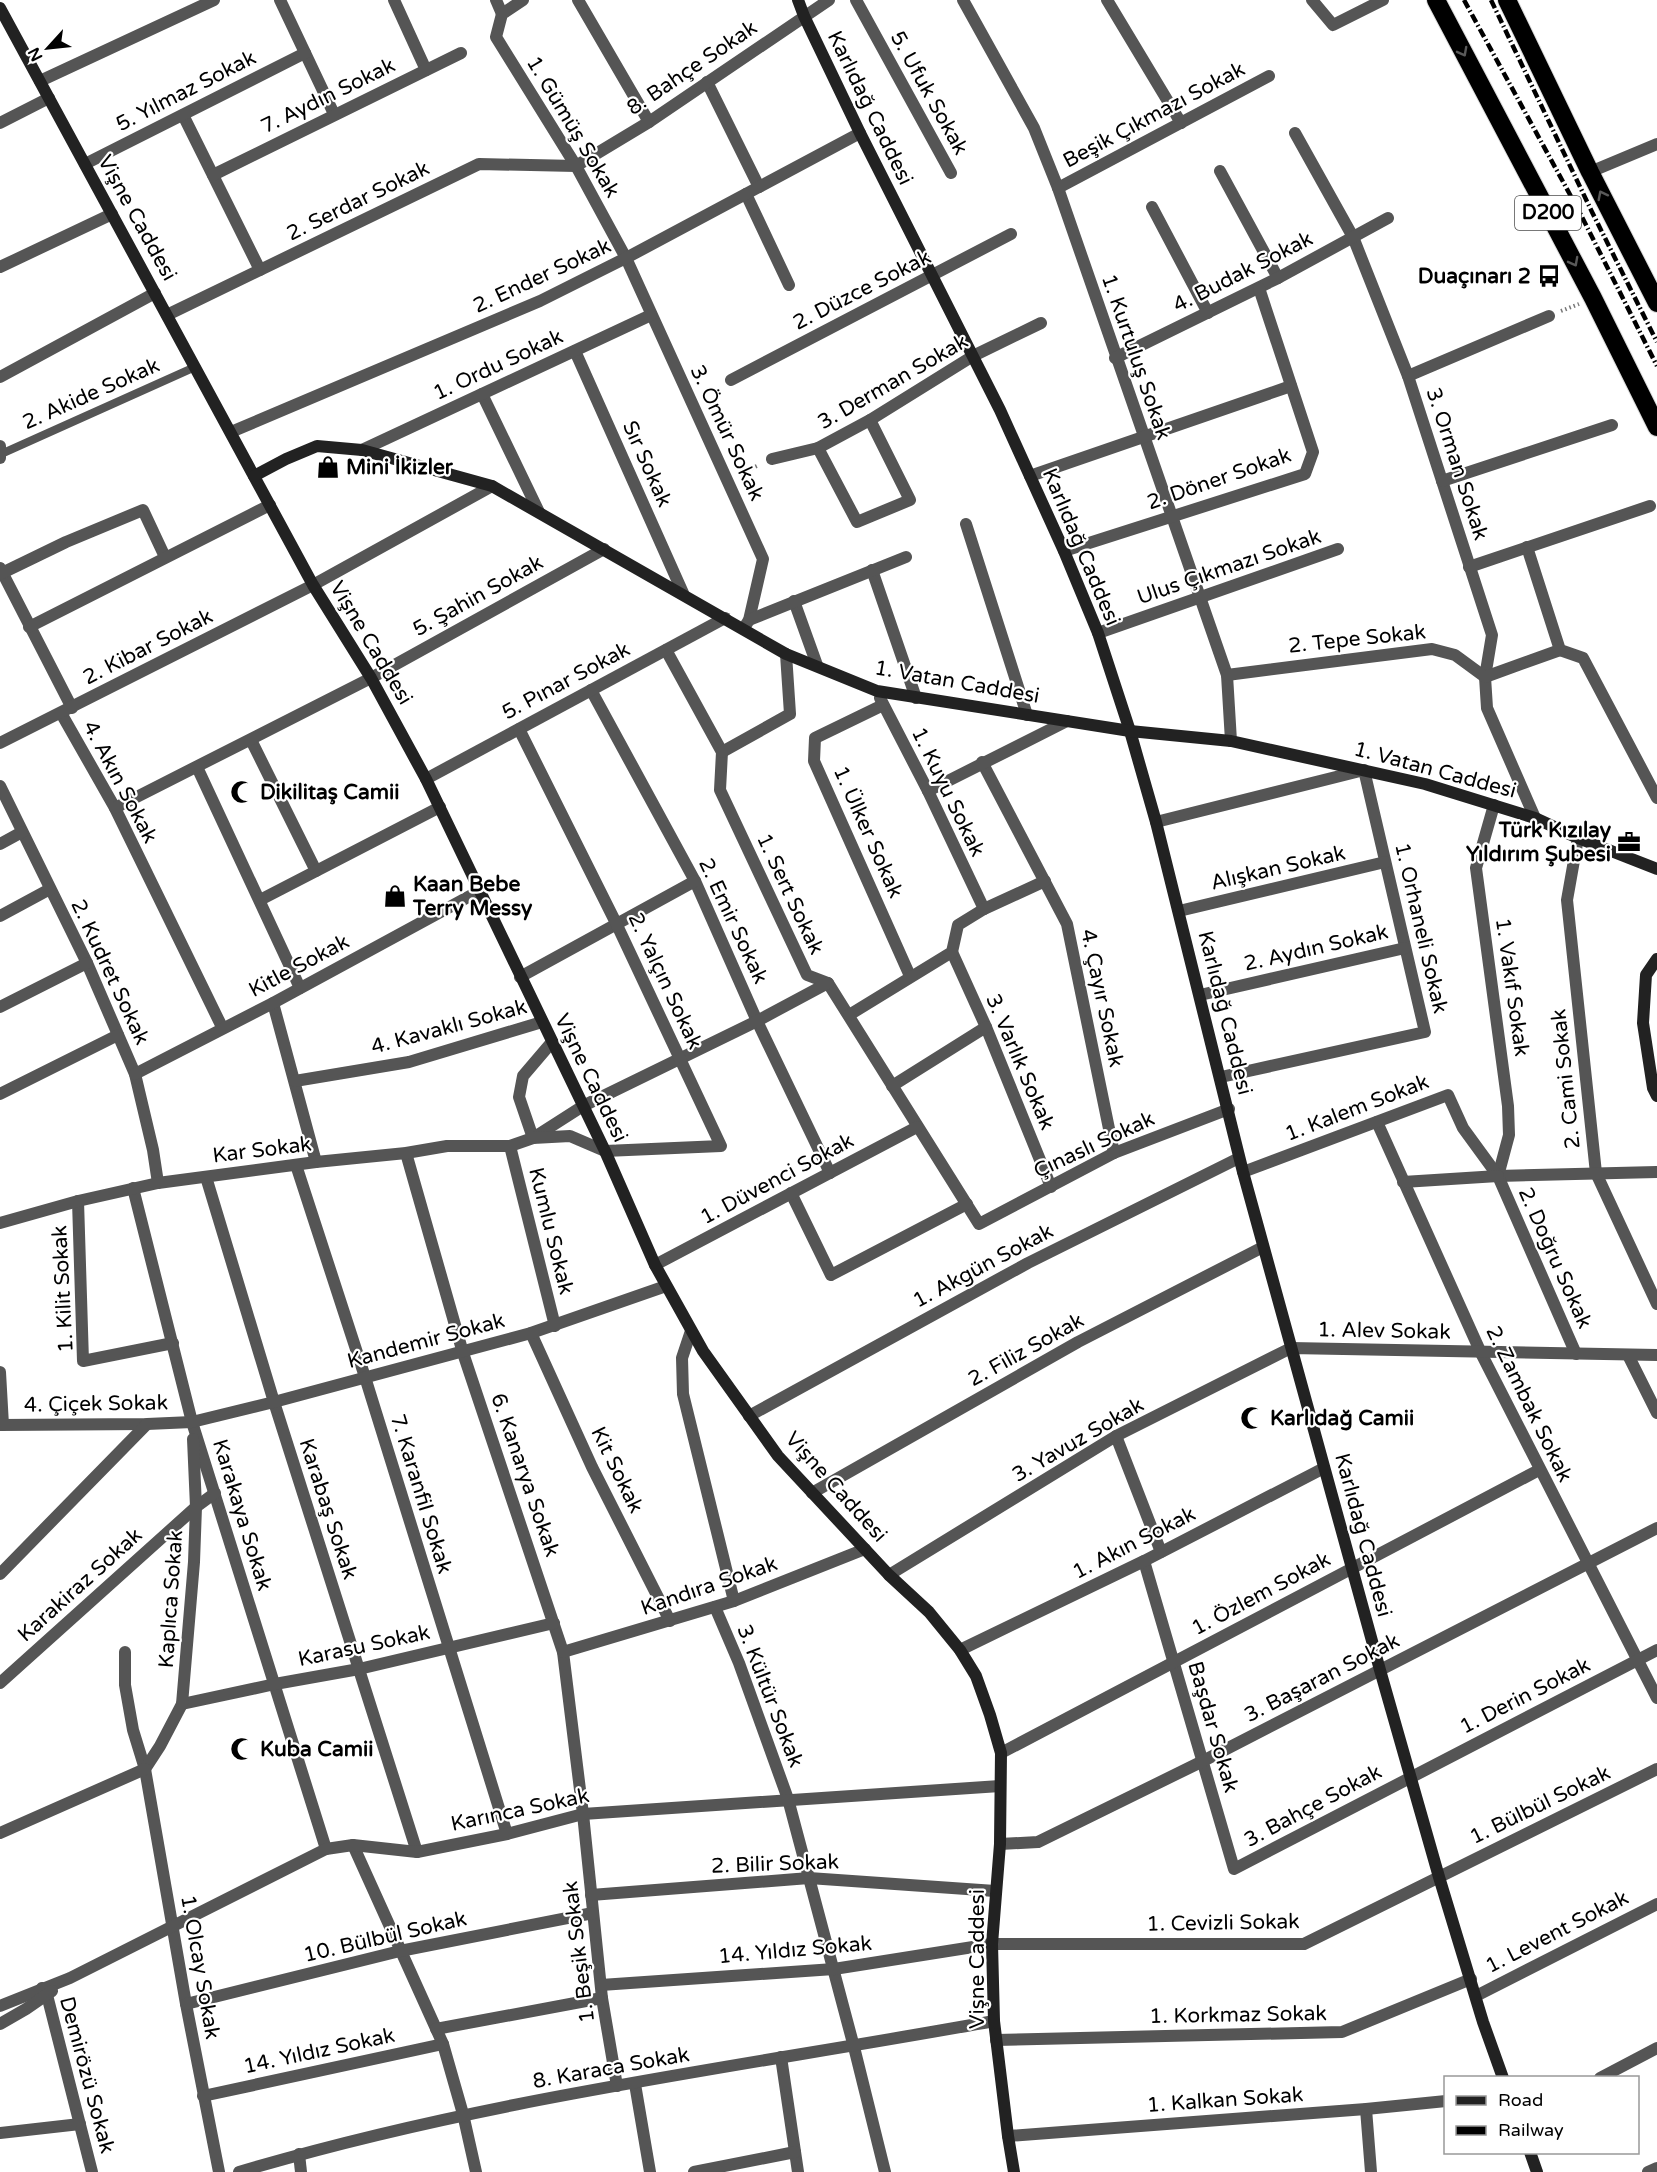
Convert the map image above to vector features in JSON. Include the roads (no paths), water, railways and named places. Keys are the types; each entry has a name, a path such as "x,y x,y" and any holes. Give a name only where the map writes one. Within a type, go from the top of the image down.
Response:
{"highway":[{"name":"D200","path":"1436,0 1593,298 1657,427"},
{"name":"D200","path":"1507,0 1590,172 1657,303"}],"main road":[{"path":"793,0 804,15"},
{"name":"Karlıdağ Caddesi","path":"798,0 860,133 1000,410 1064,551 1098,633 1131,731 1156,822 1229,1108 1239,1158 1380,1670 1439,1877 1502,2076"},
{"name":"Vişne Caddesi","path":"0,8 313,585 371,678 426,779 605,1151 655,1265 691,1331 778,1456 889,1575 929,1612 960,1650 976,1676 1001,1753 1000,1844 992,1944 994,2021 1014,2172"},
{"name":"1. Vatan Caddesi","path":"254,476 317,446 362,450 492,486 725,618 746,624 786,654 877,691 1131,731 1232,741 1364,770 1425,784 1535,818 1578,838 1657,869"},
{"path":"1657,959 1646,975 1643,1023 1653,1088 1657,1096"},
{"path":"1531,2154 1537,2172"}],"street":[{"path":"40,81 214,0"},
{"path":"280,0 334,114"},
{"path":"394,0 426,70"},
{"name":"1. Gümüş Sokak","path":"496,0 502,14 496,37 576,166 626,258"},
{"path":"502,14 524,0"},
{"path":"578,0 649,122"},
{"name":"8. Bahçe Sokak","path":"576,166 649,122 829,0"},
{"name":"5. Ufuk Sokak","path":"856,0 951,173"},
{"name":"1. Kurtuluş Sokak","path":"963,0 1034,128 1058,188 1115,358 1227,675 1232,741"},
{"path":"1107,0 1181,123"},
{"path":"1312,0 1333,25 1383,0"},
{"name":"5. Yılmaz Sokak","path":"85,164 305,53"},
{"name":"7. Aydın Sokak","path":"213,175 461,53"},
{"name":"Beşik Çıkmazı Sokak","path":"1058,188 1269,76"},
{"path":"706,82 759,187"},
{"path":"0,123 49,98"},
{"path":"183,115 260,270"},
{"name":"2. Ender Sokak","path":"231,432 540,301 626,258 860,133"},
{"name":"3. Orman Sokak","path":"1295,133 1353,237 1408,376 1492,635 1485,677 1487,708 1535,818"},
{"path":"1590,172 1657,144"},
{"name":"2. Serdar Sokak","path":"167,315 479,164 576,166"},
{"path":"1220,171 1278,278"},
{"path":"746,194 789,285"},
{"path":"1152,207 1208,313"},
{"path":"0,252 3,265 112,214"},
{"name":"4. Budak Sokak","path":"1115,358 1259,288 1388,218"},
{"name":"2. Düzce Sokak","path":"731,380 1011,234"},
{"name":"3. Ömür Sokak","path":"626,258 764,559 746,624"},
{"name":"2. Döner Sokak","path":"1064,551 1305,474 1313,452 1259,288"},
{"path":"0,377 155,293"},
{"name":"1. Ordu Sokak","path":"362,450 651,315"},
{"path":"1408,376 1549,316"},
{"name":"3. Derman Sokak","path":"772,459 818,448 870,420 973,356 1041,323"},
{"name":"Sır Sokak","path":"575,351 683,593"},
{"path":"1030,476 1291,386"},
{"path":"482,394 539,512"},
{"path":"818,448 857,522 910,500 870,420"},
{"path":"1442,481 1612,425"},
{"name":"2. Kibar Sokak","path":"0,743 313,585 492,486"},
{"path":"29,627 270,505"},
{"path":"1469,567 1650,506"},
{"path":"1,570 143,510 165,557"},
{"path":"966,524 1027,715"},
{"path":"1527,547 1560,651"},
{"name":"5. Şahin Sokak","path":"115,808 371,678 604,549"},
{"name":"Ulus Çıkmazı Sokak","path":"1098,633 1338,549"},
{"path":"746,624 794,601 906,557"},
{"name":"4. Akın Sokak","path":"1,570 66,711 222,1027"},
{"path":"872,570 916,698"},
{"path":"794,601 817,665"},
{"name":"5. Pınar Sokak","path":"426,779 725,618"},
{"name":"2. Tepe Sokak","path":"1227,675 1432,649 1455,655 1485,677"},
{"path":"666,650 722,752 790,714 786,654"},
{"path":"1485,677 1560,651 1583,658 1657,798"},
{"name":"2. Emir Sokak","path":"591,690 695,881 830,1173"},
{"name":"1. Kuyu Sokak","path":"877,691 984,909"},
{"name":"1. Ülker Sokak","path":"883,705 815,738 814,761 910,976"},
{"path":"928,791 1067,721"},
{"name":"2. Yalçın Sokak","path":"519,729 616,923 721,1146 605,1151"},
{"path":"251,740 316,871"},
{"name":"1. Sert Sokak","path":"722,752 720,790 807,975 828,983 980,1224"},
{"name":"4. Çayır Sokak","path":"982,762 1067,924 1114,1153"},
{"path":"196,767 300,988"},
{"path":"1156,822 1364,770"},
{"name":"1. Orhaneli Sokak","path":"1221,1077 1425,1032 1364,770"},
{"name":"2. Kudret Sokak","path":"0,786 87,963 135,1074 153,1150 158,1183"},
{"name":"1. Vakıf Sokak","path":"1494,805 1476,868 1508,1106 1509,1135 1498,1176"},
{"path":"260,900 440,807"},
{"path":"0,844 22,832"},
{"name":"2. Cami Sokak","path":"1578,838 1567,900 1596,1173 1657,1304"},
{"name":"Alışkan Sokak","path":"1179,911 1385,862"},
{"path":"849,1015 952,952 958,926 984,909 1045,880"},
{"path":"520,977 695,881"},
{"path":"0,916 50,889"},
{"name":"Kitle Sokak","path":"135,1074 222,1027 273,1003 481,890"},
{"name":"2. Aydın Sokak","path":"1200,995 1405,948"},
{"name":"3. Varlık Sokak","path":"952,952 986,1027 1051,1187"},
{"path":"0,1008 87,963"},
{"name":"Kar Sokak","path":"0,1223 78,1201 158,1183 316,1162 406,1154 447,1146 510,1146 533,1138 583,1106 758,1021 828,983"},
{"path":"273,1003 316,1162"},
{"name":"4. Kavaklı Sokak","path":"295,1081 410,1062 542,1022"},
{"path":"892,1086 986,1027"},
{"path":"0,1095 118,1035"},
{"path":"533,1138 519,1097 523,1076 552,1041"},
{"name":"1. Kalem Sokak","path":"1243,1172 1448,1095 1463,1128 1498,1176"},
{"name":"Çınaslı Sokak","path":"980,1224 1114,1153 1229,1108"},
{"name":"2. Zambak Sokak","path":"1377,1122 1481,1353 1657,1698"},
{"name":"1. Düvenci Sokak","path":"655,1265 917,1127"},
{"name":"Kar Sokak","path":"533,1138 570,1136 605,1151"},
{"name":"Kumlu Sokak","path":"510,1146 555,1326"},
{"name":"6. Kanarya Sokak","path":"406,1154 463,1353 563,1652 584,1814"},
{"name":"1. Akgün Sokak","path":"749,1416 1028,1263 1239,1158"},
{"name":"7. Karanfil Sokak","path":"296,1165 365,1377 507,1834"},
{"path":"1403,1182 1498,1176 1657,1172"},
{"name":"2. Doğru Sokak","path":"1498,1176 1576,1354"},
{"name":"Karabaş Sokak","path":"206,1177 274,1402 417,1852"},
{"name":"Karakaya Sokak","path":"133,1188 192,1422 326,1849"},
{"path":"791,1193 831,1275 967,1204"},
{"name":"1. Kilit Sokak","path":"78,1201 83,1361 173,1343"},
{"name":"2. Filiz Sokak","path":"812,1493 1078,1342 1263,1247"},
{"name":"Kandemir Sokak","path":"192,1422 463,1353 555,1326 666,1286"},
{"path":"691,1331 682,1358 683,1394 734,1601"},
{"name":"Kit Sokak","path":"531,1333 592,1467 670,1621"},
{"name":"1. Alev Sokak","path":"1291,1348 1657,1355"},
{"name":"3. Yavuz Sokak","path":"889,1575 1116,1436 1291,1348"},
{"path":"1628,1355 1657,1413"},
{"path":"0,1372 1,1425"},
{"name":"4. Çiçek Sokak","path":"1,1425 192,1422"},
{"name":"Kaplıca Sokak","path":"145,1769 182,1704 194,1562 196,1507 192,1422"},
{"path":"0,1574 147,1424"},
{"path":"1116,1436 1161,1552"},
{"name":"1. Akın Sokak","path":"960,1650 1144,1561 1324,1468"},
{"name":"1. Özlem Sokak","path":"1001,1753 1539,1470"},
{"name":"Karakiraz Sokak","path":"0,1683 214,1493"},
{"name":"3. Başaran Sokak","path":"1000,1844 1038,1842 1203,1761 1657,1528"},
{"name":"Kandıra Sokak","path":"563,1652 734,1601 865,1549"},
{"name":"Başdar Sokak","path":"1144,1561 1234,1869"},
{"name":"3. Kültür Sokak","path":"715,1607 740,1663 788,1799 885,2172"},
{"name":"Karasu Sokak","path":"182,1704 359,1669 554,1623"},
{"name":"1. Derin Sokak","path":"1411,1776 1657,1650"},
{"name":"1. Olcay Sokak","path":"125,1652 125,1685 131,1719 145,1769 186,2004 219,2172"},
{"path":"0,1833 145,1769"},
{"name":"1. Bülbül Sokak","path":"1439,1877 1657,1769"},
{"name":"3. Bahçe Sokak","path":"1234,1869 1411,1776"},
{"name":"Karınca Sokak","path":"44,1991 326,1849 353,1845 417,1852 507,1834 584,1814 1000,1786"},
{"name":"1. Beşik Sokak","path":"584,1814 602,1998 617,2086"},
{"path":"353,1845 443,2044 463,2114 476,2172"},
{"name":"1. Cevizli Sokak","path":"992,1944 1304,1944 1439,1877"},
{"name":"2. Bilir Sokak","path":"591,1895 809,1878 995,1891"},
{"name":"1. Levent Sokak","path":"1476,1996 1657,1904"},
{"name":"10. Bülbül Sokak","path":"186,2004 400,1952 593,1913"},
{"name":"14. Yıldız Sokak","path":"601,1985 834,1970 992,1944"},
{"name":"1. Korkmaz Sokak","path":"996,2040 1342,2032 1471,1978"},
{"path":"0,1995 44,1991"},
{"path":"0,2006 44,1991"},
{"path":"1,2024 44,1991"},
{"name":"Demirözü Sokak","path":"44,1991 92,2172"},
{"path":"436,2029 602,1998"},
{"name":"8. Karaca Sokak","path":"239,2172 299,2154 463,2114 994,2021"},
{"name":"14. Yıldız Sokak","path":"203,2096 443,2044"},
{"path":"1604,2076 1657,2048"},
{"path":"781,2057 798,2172"},
{"path":"635,2084 650,2172"},
{"name":"1. Kalkan Sokak","path":"1008,2136 1444,2101"},
{"path":"1366,2109 1371,2172"},
{"path":"0,2133 80,2124"},
{"path":"694,2172 795,2152"},
{"path":"299,2154 301,2172"},
{"path":"1648,2172 1657,2168"}],"lane":[{"name":"2. Akide Sokak","path":"0,453 195,367"}],"railway":[{"path":"1464,0 1580,213 1657,366"},
{"path":"1491,0 1657,342"}],"place":[{"name":"Duaçınarı 2","path":"1549,276"},
{"name":"Mini İkizler","path":"328,467"},
{"name":"Dikilitaş Camii","path":"242,792"},
{"name":"Türk Kızılay Yıldırım Şubesi","path":"1629,842"},
{"name":"Kaan Bebe Terry Messy","path":"395,896"},
{"name":"Karlıdağ Camii","path":"1252,1418"},
{"name":"Kuba Camii","path":"242,1749"}]}
